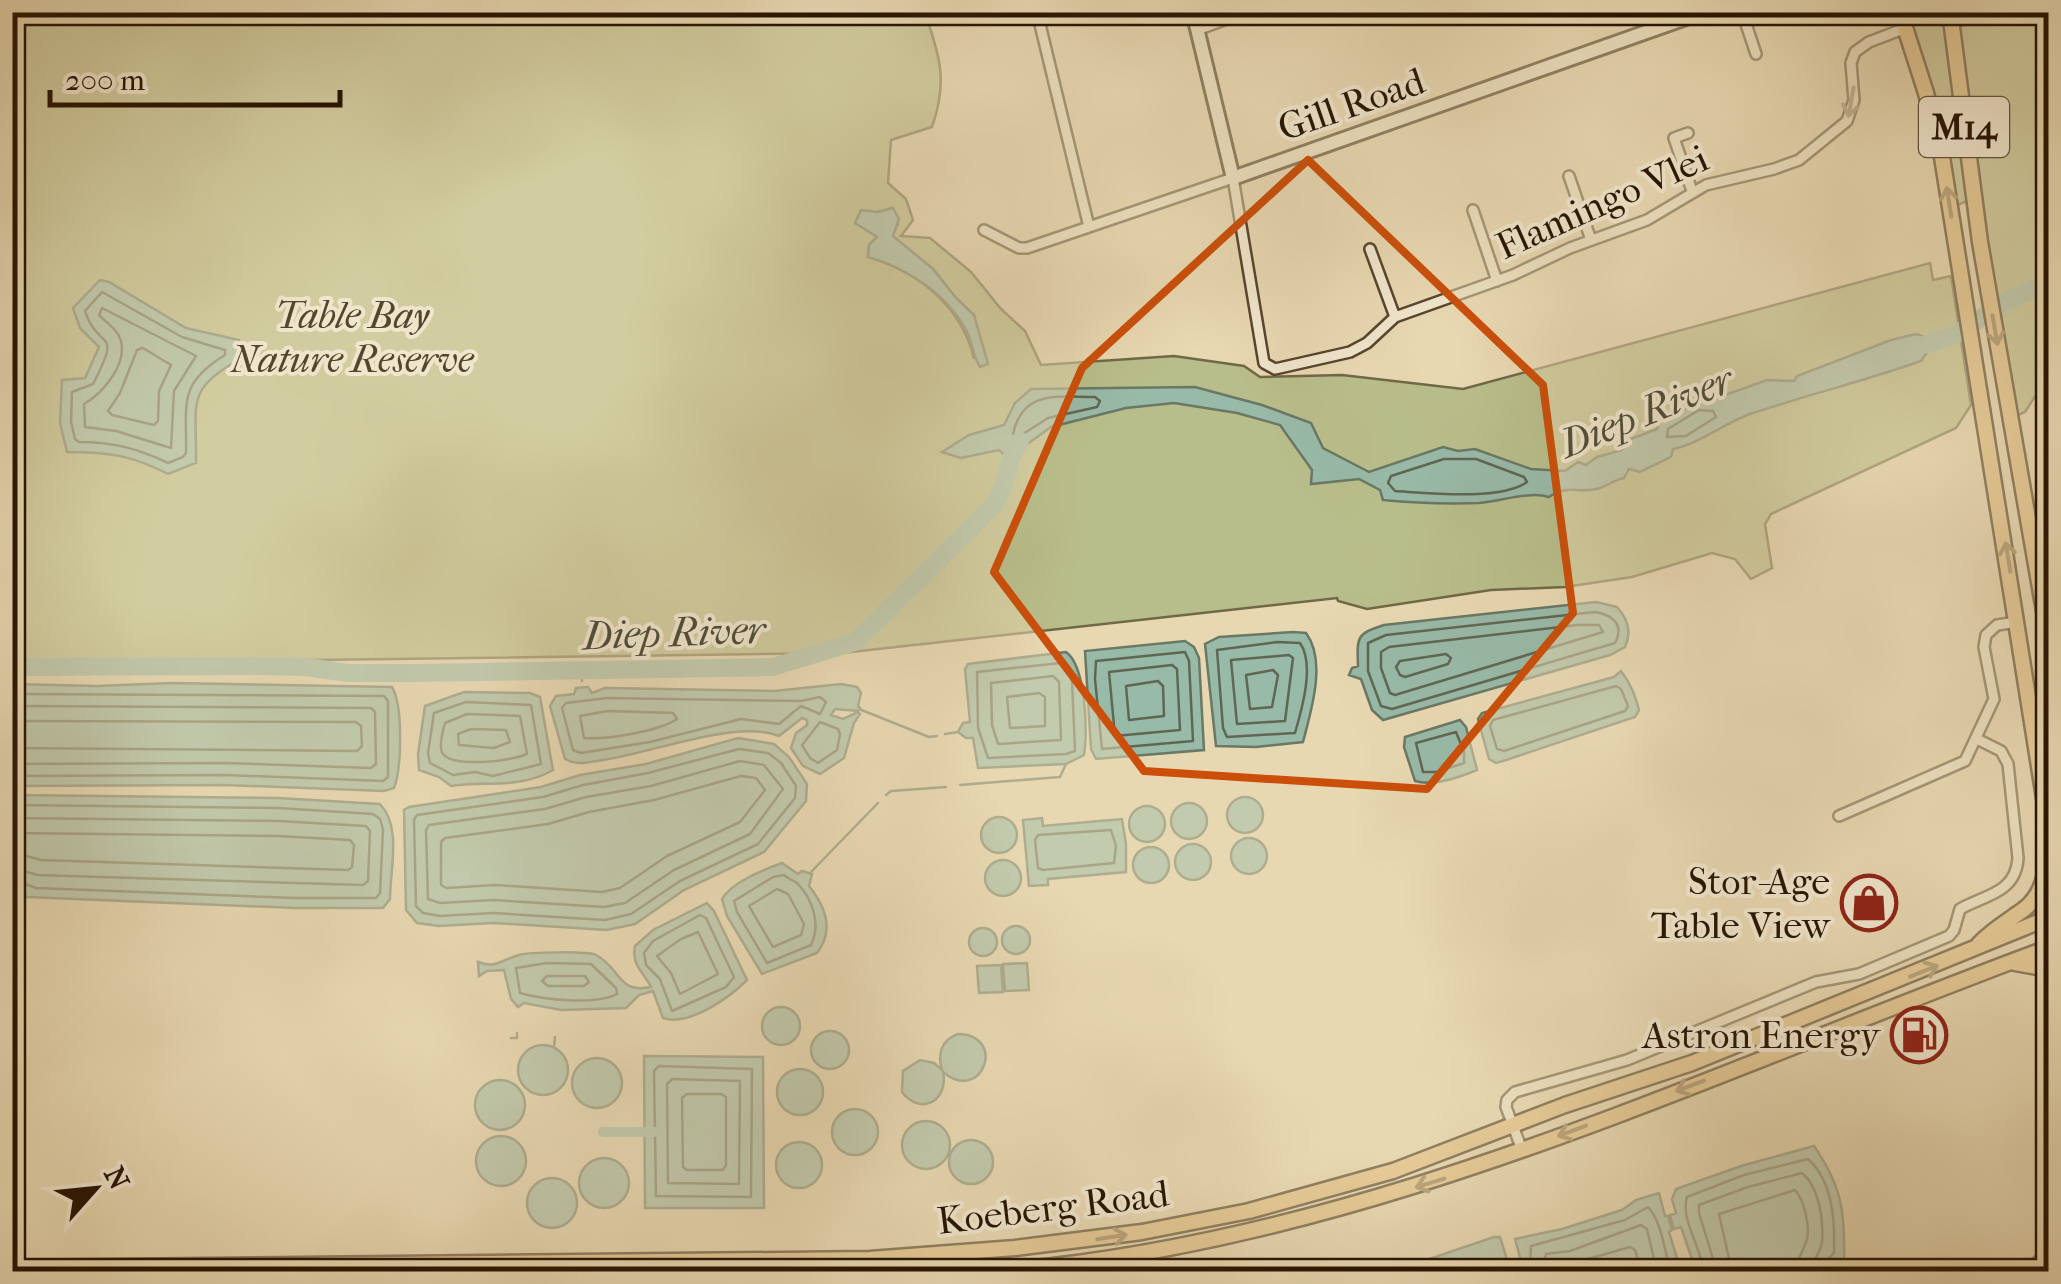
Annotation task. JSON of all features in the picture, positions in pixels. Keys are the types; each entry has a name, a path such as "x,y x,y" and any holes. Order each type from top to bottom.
{"main road":[{"name":"M14","path":"1900,12 1936,130 2048,819"},
{"name":"M14","path":"1950,12 1980,242 2048,634"},
{"path":"1973,951 1987,935 2027,908 2040,891 2046,869 2048,819"},
{"name":"Koeberg Road","path":"12,1268 392,1267 850,1259 1079,1242 1249,1212 1342,1187 1692,1063 2048,918"},
{"name":"Koeberg Road","path":"992,1272 1148,1251 1248,1232 1440,1180 2048,948"},
{"path":"2009,962 2048,968"}],"street":[{"path":"1037,12 1089,228"},
{"path":"1193,12 1233,178"},
{"path":"1197,30 1246,12"},
{"name":"Gill Road","path":"984,230 1018,248 1089,228 1703,12"},
{"path":"1742,12 1756,54"},
{"name":"Flamingo Vlei","path":"1233,178 1264,361 1269,368 1275,368 1350,352 1368,343 1395,316 1497,281 1647,220 1692,191 1732,176 1791,164 1836,132 1851,112 1854,52 1903,28"},
{"path":"1688,133 1674,138 1692,191"},
{"path":"1569,176 1592,240"},
{"path":"1473,210 1497,281"},
{"path":"1370,248 1395,316"},
{"path":"1839,816 1959,766 1977,739 1994,700 1984,648 1986,635 1998,625 2018,622"},
{"path":"1522,1150 1506,1103 1515,1092 1627,1060 1816,982 1853,976 1876,967 1949,936 1963,907 2003,889 2018,865 2006,756 1977,739"},
{"path":"2032,1272 2036,1262 2048,1253"}],"highlighted area":[{"path":"1308,160 1543,385 1573,613 1427,789 1144,771 994,572 1082,368"}],"green space":[{"name":"Table Bay Nature Reserve","path":"12,13 925,13 938,56 940,96 932,127 891,140 888,183 906,199 913,220 901,236 930,238 971,272 1025,331 1041,365 1174,356 1244,366 1260,377 1342,375 1463,389 1930,263 1933,280 1951,276 1971,405 1956,428 1771,514 1765,524 1772,568 1751,579 1735,559 1712,553 1632,577 1565,587 1491,590 1367,609 1337,598 842,653 13,664","holes":["892,208 898,224 892,236 933,269 974,315 974,359 959,323 935,294 904,271 868,256 869,245 877,237 878,212"]},
{"path":"1905,13 1944,13 1970,200 1952,207"},
{"path":"2048,14 2048,376 2025,412 2011,418 1952,27"}],"water":[{"path":"893,208 899,219 893,236 933,269 974,315 988,364 980,367 966,330 936,294 911,275 868,257 869,245 877,237 855,223 861,210 878,212"},
{"path":"100,280 186,328 239,340 246,356 212,378 198,398 196,463 168,474 119,456 67,452 60,423 62,380 85,378 99,347 80,328 73,308"},
{"path":"1916,334 1925,337 1928,351 1921,361 1750,414 1673,449 1671,457 1640,472 1629,469 1624,478 1600,488 1562,491 1549,497 1419,503 1383,500 1380,490 1359,479 1311,484 1312,470 1280,425 1237,413 1174,403 1126,408 1051,427 1008,458 999,450 961,458 942,452 969,435 1004,425 1015,403 1031,389 1195,387 1311,423 1323,448 1369,472 1443,447 1458,451 1475,449 1531,469 1565,471 1578,462 1586,465 1597,457 1622,450 1623,442 1657,429 1659,422 1687,408 1690,398 1711,400 1767,380 1794,381 1797,376"},
{"path":"1596,602 1617,607 1628,626 1625,647 1610,655 1383,720 1372,710 1361,679 1349,675 1358,666 1360,638 1384,625"},
{"path":"1306,633 1316,657 1315,686 1303,742 1216,746 1205,644 1219,637"},
{"path":"1185,641 1194,647 1199,658 1204,750 1096,759 1091,749 1085,651"},
{"path":"1066,652 1082,685 1084,755 1066,764 978,768 973,738 958,732 963,723 970,722 965,669 968,664"},
{"path":"1621,671 1639,710 1635,717 1496,763 1489,759 1478,719 1482,713 1614,677"},
{"path":"13,684 392,687 400,736 394,788 384,791 225,785 13,786"},
{"path":"841,684 857,687 861,693 860,708 835,709 831,715 843,719 860,714 844,758 820,774 803,766 791,748 796,733 807,725 802,718 779,736 761,732 717,734 579,763 565,759 550,706 556,696 588,687 592,693 605,688 774,691"},
{"path":"464,692 530,693 540,697 553,770 516,782 451,786 419,770 425,706"},
{"path":"1460,720 1466,727 1477,770 1438,782 1415,781 1404,747 1405,737"},
{"path":"738,738 774,744 789,757 807,784 806,801 764,852 684,890 635,924 607,930 494,923 439,926 417,923 406,910 404,810 409,807 541,787 580,775 646,764"},
{"path":"13,795 278,798 380,804 387,813 393,836 390,899 383,908 295,908 27,897 13,883"},
{"path":"1245,797 1258,802 1263,815 1258,828 1245,833 1232,828 1227,815 1232,802"},
{"path":"1189,803 1202,808 1207,821 1202,834 1189,839 1176,834 1171,821 1176,808"},
{"path":"1147,806 1160,811 1165,824 1160,837 1147,842 1134,837 1129,824 1134,811"},
{"path":"999,817 1012,822 1017,835 1012,848 999,853 986,848 981,835 986,822"},
{"path":"1042,818 1043,826 1122,819 1126,872 1048,879 1048,885 1029,886 1023,820"},
{"path":"1249,838 1262,843 1267,856 1262,869 1249,874 1236,869 1231,856 1236,843"},
{"path":"1193,844 1206,849 1211,862 1206,875 1193,880 1180,875 1175,862 1180,849"},
{"path":"1151,847 1164,852 1169,865 1164,878 1151,883 1138,878 1133,865 1138,852"},
{"path":"1003,860 1016,865 1021,878 1016,891 1003,896 990,891 985,878 990,865"},
{"path":"782,863 798,874 812,874 809,886 826,918 826,936 817,953 762,974 727,916 722,899 740,882"},
{"path":"707,903 747,980 721,1001 685,1018 663,1018 653,991 639,995 626,1008 561,1010 524,1003 518,1007 511,999 504,970 479,976 478,962 494,964 525,954 582,953 596,955 632,987 651,987 636,964 635,946 653,930"},
{"path":"1016,926 1026,930 1030,940 1026,950 1016,954 1006,950 1002,940 1006,930"},
{"path":"983,928 993,932 997,942 993,952 983,956 973,952 969,942 973,932"},
{"path":"1027,963 1029,990 1005,991 1003,964"},
{"path":"1001,965 1003,992 979,993 977,966"},
{"path":"781,1007 795,1012 800,1026 795,1040 781,1045 767,1040 762,1026 767,1012"},
{"path":"830,1031 844,1036 849,1050 844,1064 830,1069 816,1064 811,1050 816,1036"},
{"path":"958,1034 973,1037 982,1045 986,1055 978,1075 957,1080 943,1072 942,1090 932,1102 909,1099 902,1092 903,1071 920,1060 934,1063 942,1070 942,1048"},
{"path":"543,1045 561,1052 568,1070 561,1088 543,1095 525,1088 518,1070 525,1052"},
{"path":"644,1056 763,1057 764,1208 645,1208"},
{"path":"597,1058 615,1065 622,1083 615,1101 597,1108 579,1101 572,1083 579,1065"},
{"path":"800,1069 816,1076 823,1092 816,1108 800,1115 784,1108 777,1092 784,1076"},
{"path":"500,1080 518,1087 525,1105 518,1123 500,1130 482,1123 475,1105 482,1087"},
{"path":"855,1109 871,1116 878,1132 871,1148 855,1155 839,1148 832,1132 839,1116"},
{"path":"926,1121 943,1128 950,1145 943,1162 926,1169 909,1162 902,1145 909,1128"},
{"path":"501,1136 519,1143 526,1161 519,1179 501,1186 483,1179 476,1161 483,1143"},
{"path":"971,1140 986,1147 993,1162 986,1177 971,1184 956,1177 949,1162 956,1147"},
{"path":"799,1142 815,1149 822,1165 815,1181 799,1188 783,1181 776,1165 783,1149"},
{"path":"1814,1146 1831,1175 1840,1202 1844,1263 1820,1271 1696,1271 1681,1227 1674,1229 1670,1215 1676,1213 1672,1199 1676,1189"},
{"path":"604,1158 622,1165 629,1183 622,1201 604,1208 586,1201 579,1183 586,1165"},
{"path":"552,1178 570,1185 577,1203 570,1221 552,1228 534,1221 527,1203 534,1185"},
{"path":"1659,1193 1681,1271 1517,1271 1515,1264 1521,1261 1515,1239 1622,1210 1636,1200"},
{"path":"1500,1237 1509,1266 1513,1265 1515,1271 1394,1271"}],"waterway":[{"name":"Diep River","path":"1907,350 1955,335 2005,302 2048,282"},
{"name":"Diep River","path":"12,667 258,666 347,673 773,667 855,642 994,505 1020,441"},
{"path":"580,670 582,681"},
{"path":"859,709 929,737 937,736"},
{"path":"945,734 958,732"},
{"path":"960,785 1060,777 1066,764"},
{"path":"886,795 891,791 946,787"},
{"path":"810,873 878,803"},
{"path":"511,1038 517,1038 517,1033"},
{"path":"554,1047 555,1037"},
{"path":"603,1132 654,1132"}],"place":[{"name":"Stor-Age Table View","path":"1869,903"},
{"name":"Astron Energy","path":"1919,1035"}]}
